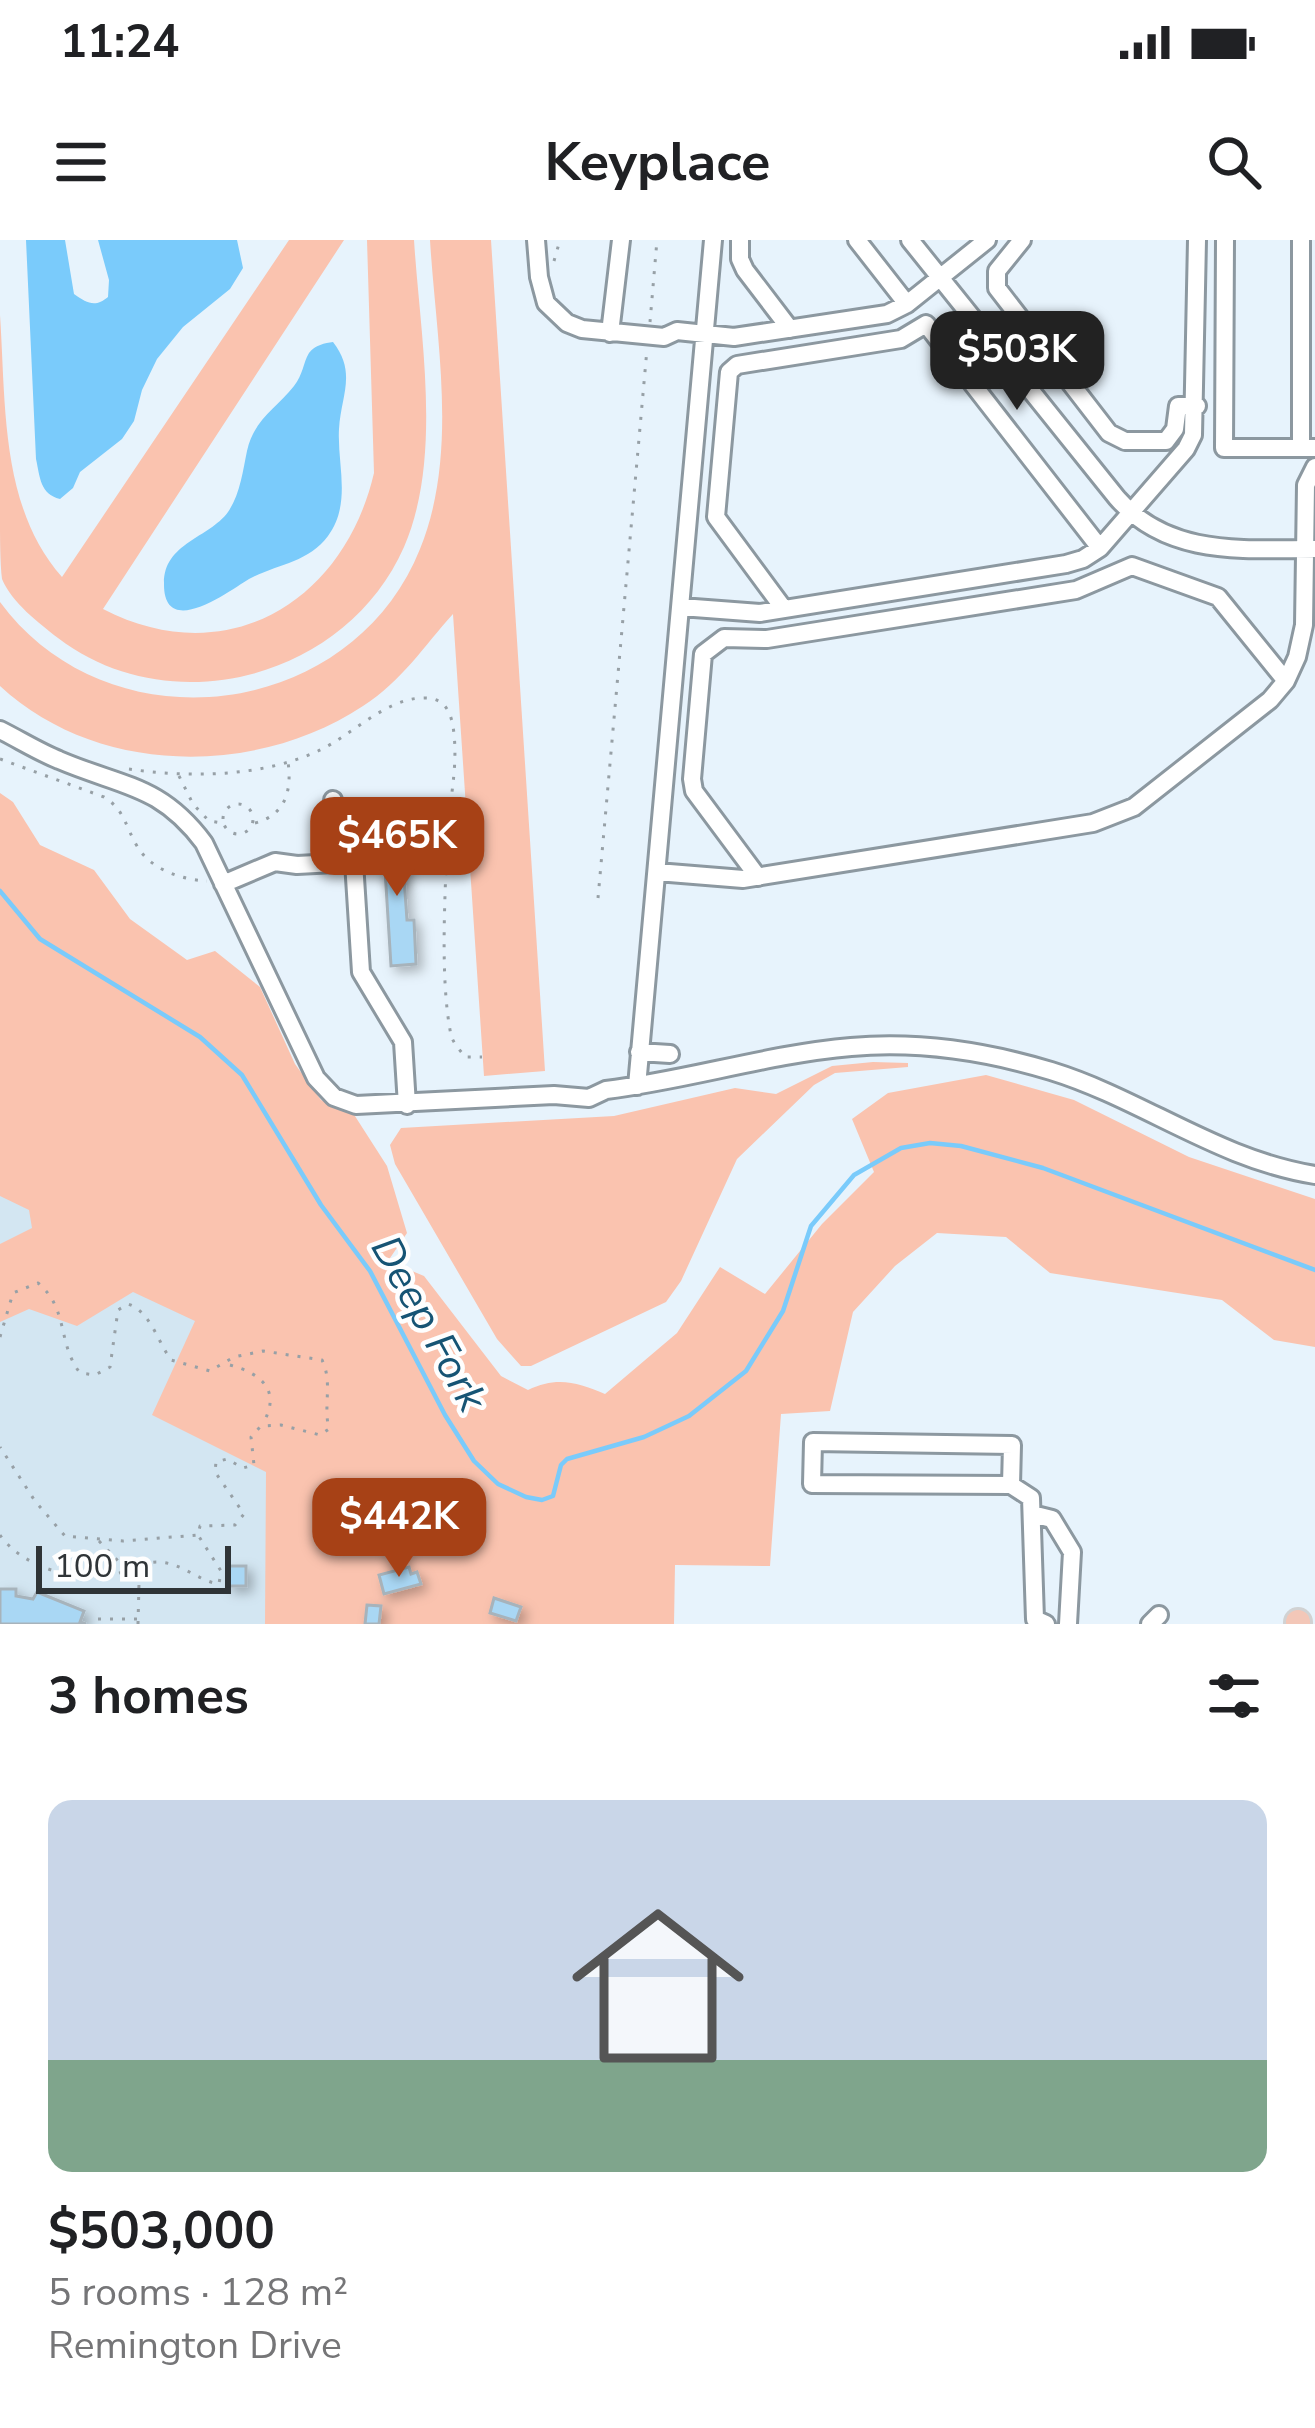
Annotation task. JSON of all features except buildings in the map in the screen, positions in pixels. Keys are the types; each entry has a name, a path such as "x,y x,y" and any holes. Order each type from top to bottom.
{"street":[{"path":"536,240 541,290 554,313 582,329 664,337 677,331 734,337 887,314 907,304 987,240"},
{"path":"610,333 621,240"},
{"path":"637,1086 712,240"},
{"path":"740,240 745,270 790,329"},
{"path":"857,240 907,304"},
{"path":"910,240 1131,513 1160,532 1192,544 1310,549"},
{"path":"1022,240 998,268 997,288 1109,433 1125,441 1166,441 1175,429 1178,406 1197,406"},
{"path":"682,607 753,613 784,609 1066,564 1100,548 1193,435 1197,240"},
{"path":"1225,240 1224,448 1308,448 1301,240"},
{"path":"784,609 716,517 729,372 737,365 901,339 926,324 1100,548"},
{"path":"702,370 729,372"},
{"path":"657,872 758,877 1121,816 1270,700 1286,681 1302,642 1310,549 1306,485 1315,467"},
{"path":"758,877 700,801 692,779 703,654 724,638 767,639 1076,590 1132,566 1218,597 1286,681"},
{"path":"0,730 57,759 148,791 171,806 204,843 316,1078 334,1097 356,1105 554,1095 589,1098 606,1090 827,1050 896,1045 951,1049 1056,1073 1246,1158 1315,1175"},
{"path":"333,800 337,862"},
{"path":"222,880 275,862 354,862 362,972 403,1042 407,1105"},
{"path":"639,1052 670,1054"},
{"path":"1011,1485 1012,1444 813,1442 812,1484 1011,1485 1031,1498 1039,1622"},
{"path":"1032,1514 1052,1520 1072,1552 1068,1624"}],"path":[{"path":"650,331 657,240"},
{"path":"598,898 647,341"},
{"path":"0,759 104,796 118,806 145,857 162,869 196,881 222,880"},
{"path":"178,775 193,804 209,821 223,823 236,835 270,818 285,802 290,785 288,762"},
{"path":"223,823 227,808 241,804 250,809 254,823"},
{"path":"0,1337 13,1293 38,1283 53,1295 67,1355 80,1373 95,1375 110,1367 118,1310 128,1304 139,1307 171,1360 210,1371 235,1357 263,1351 322,1360 329,1373 325,1412 329,1429 320,1435 281,1425 261,1426"},
{"path":"0,1535 20,1556 72,1574 101,1577 151,1562 171,1563 219,1584 221,1571 198,1535 200,1526 235,1525 244,1514 215,1472 216,1462 227,1459 244,1468 254,1465 250,1437 272,1402 270,1388 249,1370 226,1365"},
{"path":"0,1447 35,1502 64,1536 98,1541 198,1535"},
{"path":"98,1541 130,1570 141,1590 138,1622 98,1619"}],"shaded area":[{"path":"289,240 344,240 103,609 149,627 193,633 235,628 274,613 308,590 336,558 359,519 374,473 367,240 414,240 426,435 416,512 404,547 377,592 342,628 300,656 252,674 203,682 152,679 103,664 35,619 2,579 0,315 6,419 17,487 42,549 62,577"},
{"path":"430,240 491,240 545,1071 484,1076 453,614 401,674 363,706 321,729 227,755 129,751 83,737 39,716 0,686 0,602 47,649 102,680 163,696 225,695 286,680 341,651 387,607 420,549 439,474 442,396"},
{"path":"0,793 13,802 40,845 94,870 130,919 187,960 215,951 260,987 295,1064 321,1100 353,1113 387,1166 407,1233 388,1261 424,1276 501,1376 528,1390 567,1382 605,1394 677,1333 720,1267 765,1294 822,1224 874,1172 852,1119 888,1093 986,1075 1074,1100 1189,1157 1315,1199 1315,1347 1274,1340 1222,1300 1050,1273 1006,1237 937,1233 895,1266 853,1312 830,1411 781,1414 770,1566 675,1565 674,1624 265,1624 266,1472 152,1415 195,1321 133,1292 77,1326 29,1309 0,1322 0,1244 32,1228 29,1210 0,1196"},
{"path":"908,1063 908,1067 835,1073 814,1085 737,1159 681,1281 666,1302 531,1366 521,1366 497,1339 395,1164 390,1145 401,1128 614,1116 735,1088 776,1094 832,1066"},
{"path":"0,1102 283,1212 314,1624 0,1624"}],"water":[{"path":"26,240 65,240 74,294 91,303 108,297 109,280 98,240 237,240 243,268 230,289 183,327 157,359 134,421 122,439 80,472 73,488 60,499 45,489 36,459"},
{"path":"333,342 344,364 346,384 339,429 342,497 328,536 302,558 249,579 200,607 174,609 164,583 171,559 228,512 255,431 297,382 309,353"}],"waterway":[{"name":"Deep Fork","path":"0,891 40,939 200,1037 242,1075 321,1205 370,1271 474,1461 498,1484 526,1497 553,1496 567,1459 644,1437 689,1416 746,1371 783,1311 811,1226 854,1175 901,1148 930,1143 961,1146 1043,1168 1315,1270"}]}
